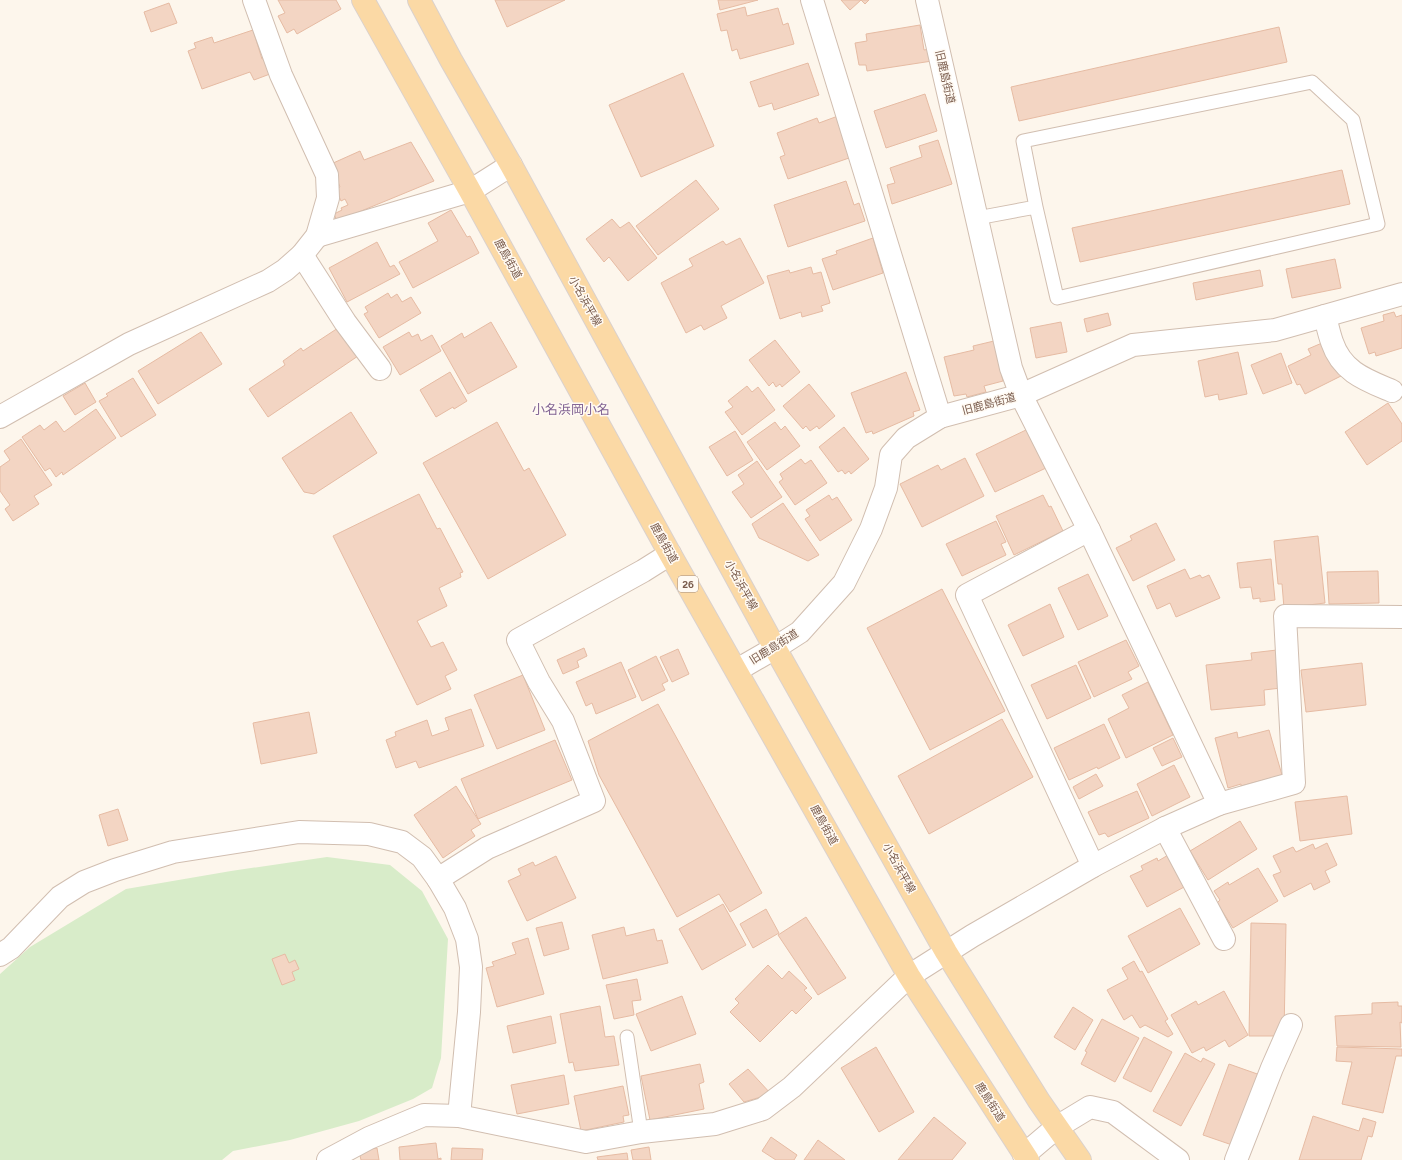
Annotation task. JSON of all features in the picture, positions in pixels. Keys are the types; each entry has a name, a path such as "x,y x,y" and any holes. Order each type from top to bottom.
{"main road":[{"name":"鹿島街道","path":"363,0 670,554 909,976 1026,1157"},
{"name":"小名浜平線","path":"419,0 775,648 946,952 1039,1101 1080,1160"}],"street":[{"path":"0,417 129,344 268,281 285,270 302,255 317,236 328,198 327,175 281,75 254,0"},
{"path":"812,0 940,417"},
{"name":"旧鹿島街道","path":"737,670 800,632 844,583 871,529 886,488 891,455 906,438 940,417 1021,395 1011,368 927,0"},
{"path":"317,236 470,192 510,165"},
{"path":"302,255 345,322 380,368"},
{"path":"1219,804 1089,530 1021,395 1133,345 1276,330 1402,294"},
{"path":"1325,316 1332,344 1352,372 1392,391"},
{"path":"1089,530 967,596 1093,866"},
{"path":"438,879 487,848 594,801 563,721 518,640 643,571 670,554"},
{"path":"328,1160 369,1138 424,1115 459,1116 586,1151 641,1132 715,1124 763,1109 792,1087 909,976 972,936 1093,866 1165,828 1219,804 1294,783 1285,616 1402,617"},
{"path":"1165,828 1224,940"},
{"path":"0,955 10,948 60,897 84,882 115,870 173,852 299,832 369,834 402,842 422,857 438,879 455,908 467,939 471,967 469,1012 459,1116"},
{"path":"1236,1160 1272,1068 1291,1025"},
{"path":"1026,1157 1058,1127 1090,1107 1113,1112 1178,1160"}],"lane":[{"path":"1312,82 1353,120 1378,224 1057,298 1036,207 1023,141 1312,82"},
{"path":"977,218 1036,207"},
{"path":"627,1037 641,1132"}],"green space":[{"path":"327,857 390,865 422,891 448,939 441,1058 432,1088 413,1099 359,1121 290,1140 233,1151 222,1160 0,1160 0,974 30,947 126,889 231,871"}],"building":[{"path":"278,0 336,0 341,9 297,34 294,29 287,33 278,16 285,13"},
{"path":"495,0 565,0 507,27"},
{"path":"718,0 758,0 720,10"},
{"path":"841,0 861,0 850,10"},
{"path":"861,0 869,0 865,4"},
{"path":"169,3 177,23 151,32 144,12"},
{"path":"745,7 747,16 778,8 783,25 788,23 794,44 740,59 737,49 732,51 727,30 721,31 717,14"},
{"path":"920,25 924,50 930,49 932,61 867,71 866,65 859,65 855,43 867,41 866,34"},
{"path":"1279,27 1287,62 1019,121 1011,87"},
{"path":"253,30 262,59 265,58 270,74 254,80 250,72 202,89 188,51 196,48 194,43 212,37 214,43"},
{"path":"808,63 819,95 774,110 772,103 759,107 750,82"},
{"path":"683,73 714,146 641,177 609,105"},
{"path":"925,94 937,131 886,148 874,111"},
{"path":"838,116 852,157 788,179 780,157 785,155 777,133 817,118 819,123"},
{"path":"938,140 952,184 892,204 887,185 895,183 890,168 922,157 919,146"},
{"path":"411,142 434,181 337,221 334,214 342,210 341,208 348,205 345,199 341,201 336,189 340,187 331,164 360,151 364,160"},
{"path":"1342,170 1350,204 1080,262 1072,228"},
{"path":"696,180 719,209 658,255 636,226"},
{"path":"846,181 854,205 859,203 865,221 788,247 774,205"},
{"path":"451,210 467,237 470,236 479,253 413,288 399,262 438,241 428,223"},
{"path":"612,219 620,228 629,222 657,258 628,281 609,257 604,262 586,239"},
{"path":"740,238 764,283 721,306 727,318 704,330 701,325 686,333 661,283 693,266 689,259 723,241 726,245"},
{"path":"873,238 883,273 833,290 822,259 837,254 836,251"},
{"path":"377,242 390,267 394,265 400,274 347,302 329,268"},
{"path":"1335,259 1341,288 1292,298 1286,269"},
{"path":"811,267 813,274 821,272 830,303 821,306 823,311 802,317 801,312 780,319 767,276 789,270 790,273"},
{"path":"1260,270 1263,286 1196,300 1193,283"},
{"path":"388,293 391,298 397,294 402,302 411,297 421,313 379,338 364,314 368,312 365,307"},
{"path":"1394,312 1396,317 1402,315 1402,348 1376,356 1375,352 1369,354 1361,328 1384,321 1383,315"},
{"path":"1108,313 1111,325 1087,332 1084,319"},
{"path":"491,322 517,367 468,394 441,346 462,333 464,338"},
{"path":"1061,322 1067,352 1036,358 1030,328"},
{"path":"338,328 358,356 268,417 249,389 285,365 283,361 301,348 303,351"},
{"path":"201,332 222,364 158,404 138,371"},
{"path":"409,332 412,337 418,334 421,341 432,335 441,351 400,375 383,347"},
{"path":"775,340 800,372 782,387 780,384 776,387 773,382 769,386 749,360"},
{"path":"994,341 1003,381 984,386 986,392 967,397 966,394 954,396 944,357 974,350 973,346"},
{"path":"1322,343 1343,375 1305,394 1300,384 1297,385 1288,366 1311,355 1308,349"},
{"path":"1238,352 1247,394 1219,400 1218,394 1205,397 1198,361"},
{"path":"1281,353 1292,383 1263,394 1251,365"},
{"path":"450,372 467,401 436,417 420,390"},
{"path":"906,372 920,410 913,412 914,416 873,434 872,431 866,433 851,393"},
{"path":"133,378 156,415 121,437 99,401 108,396 106,394"},
{"path":"85,383 96,402 75,415 63,396"},
{"path":"809,384 835,416 819,429 817,426 810,431 806,426 803,429 783,406"},
{"path":"747,386 752,392 758,387 775,410 742,435 725,412 733,407 728,401"},
{"path":"1388,403 1402,424 1402,441 1367,465 1345,432"},
{"path":"96,409 116,438 63,475 62,472 56,477 50,468 45,471 22,437 40,425 44,430 56,421 64,432"},
{"path":"351,412 377,453 314,494 304,492 282,458"},
{"path":"497,422 524,471 529,468 566,535 488,579 423,463"},
{"path":"775,422 781,430 785,426 800,446 767,470 747,442"},
{"path":"844,427 869,459 851,474 849,471 845,474 842,470 838,472 819,447"},
{"path":"1028,429 1046,468 995,492 976,454"},
{"path":"735,431 753,460 727,476 709,447"},
{"path":"21,439 52,485 34,496 39,504 13,521 5,509 10,505 0,491 0,467 10,460 4,451"},
{"path":"965,458 984,496 922,527 900,484 938,465 941,470"},
{"path":"801,459 805,464 811,460 827,483 795,505 779,482 783,479 780,474"},
{"path":"757,461 782,497 751,518 732,492 744,484 738,475"},
{"path":"419,494 437,529 440,528 463,572 460,573 461,577 439,588 447,606 417,621 431,647 443,642 457,670 445,676 451,689 417,705 333,536"},
{"path":"829,495 832,500 837,497 852,520 820,541 805,519 810,516 806,510"},
{"path":"1043,495 1049,507 1051,506 1063,531 1014,555 996,516"},
{"path":"783,503 819,555 808,561 759,538 752,524"},
{"path":"996,521 1006,542 1001,544 1006,555 962,576 946,544"},
{"path":"1156,523 1175,560 1133,581 1116,548 1132,540 1130,536"},
{"path":"1318,536 1325,603 1284,608 1282,584 1278,584 1274,541"},
{"path":"1271,559 1275,600 1260,602 1260,598 1253,599 1251,587 1240,588 1237,563"},
{"path":"1185,569 1190,579 1200,575 1202,578 1209,575 1220,598 1176,617 1170,603 1157,609 1147,586"},
{"path":"1378,571 1379,603 1329,604 1327,572"},
{"path":"1088,574 1108,616 1078,630 1058,588"},
{"path":"942,589 1005,711 930,750 867,628"},
{"path":"1050,604 1064,637 1023,656 1008,625"},
{"path":"1126,640 1139,666 1128,672 1132,679 1094,697 1078,662"},
{"path":"584,648 587,656 577,661 579,667 563,674 557,660"},
{"path":"678,649 689,674 672,682 660,657"},
{"path":"1277,650 1281,688 1264,690 1265,705 1211,710 1206,665 1252,660 1251,653"},
{"path":"656,656 668,681 662,684 665,690 642,701 628,670"},
{"path":"621,662 636,697 596,714 592,703 586,706 576,682"},
{"path":"1362,663 1366,705 1306,712 1301,670"},
{"path":"1076,665 1091,698 1047,719 1031,685"},
{"path":"523,675 545,730 497,749 474,695"},
{"path":"1148,682 1173,735 1126,758 1108,719 1129,708 1122,695"},
{"path":"658,704 762,893 730,912 719,894 677,917 599,775 588,741"},
{"path":"471,709 484,746 419,768 416,761 396,768 386,740 396,736 395,732 427,720 432,736 449,730 445,718"},
{"path":"309,712 317,753 261,764 253,723"},
{"path":"1002,719 1033,777 929,834 898,776"},
{"path":"1104,724 1120,758 1098,769 1097,767 1069,780 1054,748"},
{"path":"1269,730 1282,775 1228,788 1215,738 1237,732 1238,738"},
{"path":"1173,738 1182,757 1162,766 1153,748"},
{"path":"555,740 572,780 478,819 461,779"},
{"path":"1174,765 1190,797 1152,816 1137,784"},
{"path":"1096,774 1103,786 1079,799 1073,787"},
{"path":"456,786 481,824 471,830 475,836 443,858 414,815"},
{"path":"1137,791 1149,818 1108,837 1105,833 1099,835 1088,812"},
{"path":"1347,796 1352,834 1300,841 1295,802"},
{"path":"118,809 128,840 108,846 99,815"},
{"path":"1240,821 1257,849 1208,880 1190,851"},
{"path":"1327,843 1337,865 1325,871 1330,882 1314,890 1311,883 1284,897 1273,875 1281,872 1273,856 1293,847 1296,852 1313,844 1315,849"},
{"path":"1170,854 1186,886 1147,907 1130,876 1143,870 1141,866 1157,858 1158,861"},
{"path":"556,856 576,898 527,921 508,881 521,875 518,869 533,862 535,866"},
{"path":"1258,868 1278,901 1233,928 1217,903 1220,900 1214,891 1228,882 1229,885"},
{"path":"723,904 746,945 702,970 679,929"},
{"path":"1180,908 1200,944 1148,973 1128,936"},
{"path":"766,909 779,933 753,948 740,924"},
{"path":"806,917 846,978 818,995 778,935"},
{"path":"562,922 569,949 544,956 536,928"},
{"path":"1251,923 1286,924 1284,1036 1249,1036"},
{"path":"624,927 626,936 654,929 657,941 662,940 668,963 603,979 592,935"},
{"path":"528,938 544,994 497,1007 486,968 494,966 492,962 516,954 512,943"},
{"path":"285,954 289,963 295,960 299,969 292,972 295,980 282,985 272,959"},
{"path":"1134,961 1140,972 1142,971 1168,1019 1165,1021 1173,1034 1168,1037 1145,1025 1140,1028 1132,1015 1124,1020 1107,990 1128,979 1122,968"},
{"path":"768,965 782,979 789,971 807,988 804,990 812,998 796,1014 792,1010 760,1042 730,1012 739,1003 735,999"},
{"path":"637,979 641,1000 632,1001 634,1015 614,1019 606,985"},
{"path":"1224,991 1248,1035 1229,1047 1225,1040 1206,1051 1204,1047 1192,1053 1171,1015 1196,1001 1198,1005"},
{"path":"682,996 696,1034 651,1051 636,1014"},
{"path":"1398,1002 1398,1006 1402,1006 1402,1023 1400,1022 1401,1047 1337,1046 1335,1016 1372,1014 1372,1003"},
{"path":"600,1006 605,1037 614,1036 619,1065 575,1071 573,1062 569,1063 560,1014"},
{"path":"1073,1007 1093,1020 1075,1050 1054,1037"},
{"path":"551,1016 556,1043 513,1053 507,1026"},
{"path":"1102,1019 1139,1038 1115,1082 1081,1064 1087,1052 1085,1051"},
{"path":"1144,1037 1172,1052 1151,1092 1123,1078"},
{"path":"876,1047 914,1112 879,1132 841,1068"},
{"path":"1337,1047 1402,1049 1402,1056 1396,1056 1383,1113 1342,1104 1352,1062 1336,1061"},
{"path":"1185,1053 1201,1062 1203,1058 1215,1064 1181,1126 1153,1111"},
{"path":"700,1064 704,1082 699,1084 704,1109 650,1120 641,1076"},
{"path":"1229,1064 1263,1076 1238,1147 1203,1135"},
{"path":"748,1069 771,1094 744,1102 729,1084"},
{"path":"564,1075 569,1104 517,1114 511,1085"},
{"path":"623,1086 629,1115 623,1116 624,1122 581,1131 574,1096"},
{"path":"1313,1116 1359,1131 1363,1118 1376,1122 1372,1137 1368,1136 1361,1160 1299,1160"},
{"path":"934,1117 966,1143 952,1160 898,1160"},
{"path":"771,1137 797,1155 794,1160 776,1160 762,1151"},
{"path":"818,1140 845,1160 804,1160"},
{"path":"436,1143 438,1159 441,1158 441,1160 400,1160 399,1147"},
{"path":"649,1147 651,1160 633,1160 631,1150"},
{"path":"377,1148 379,1160 361,1160 359,1151"},
{"path":"452,1148 483,1149 482,1160 451,1160"},
{"path":"627,1153 628,1160 598,1160 597,1157"}],"district":[{"name":"小名浜岡小名","path":"571,409"}]}
